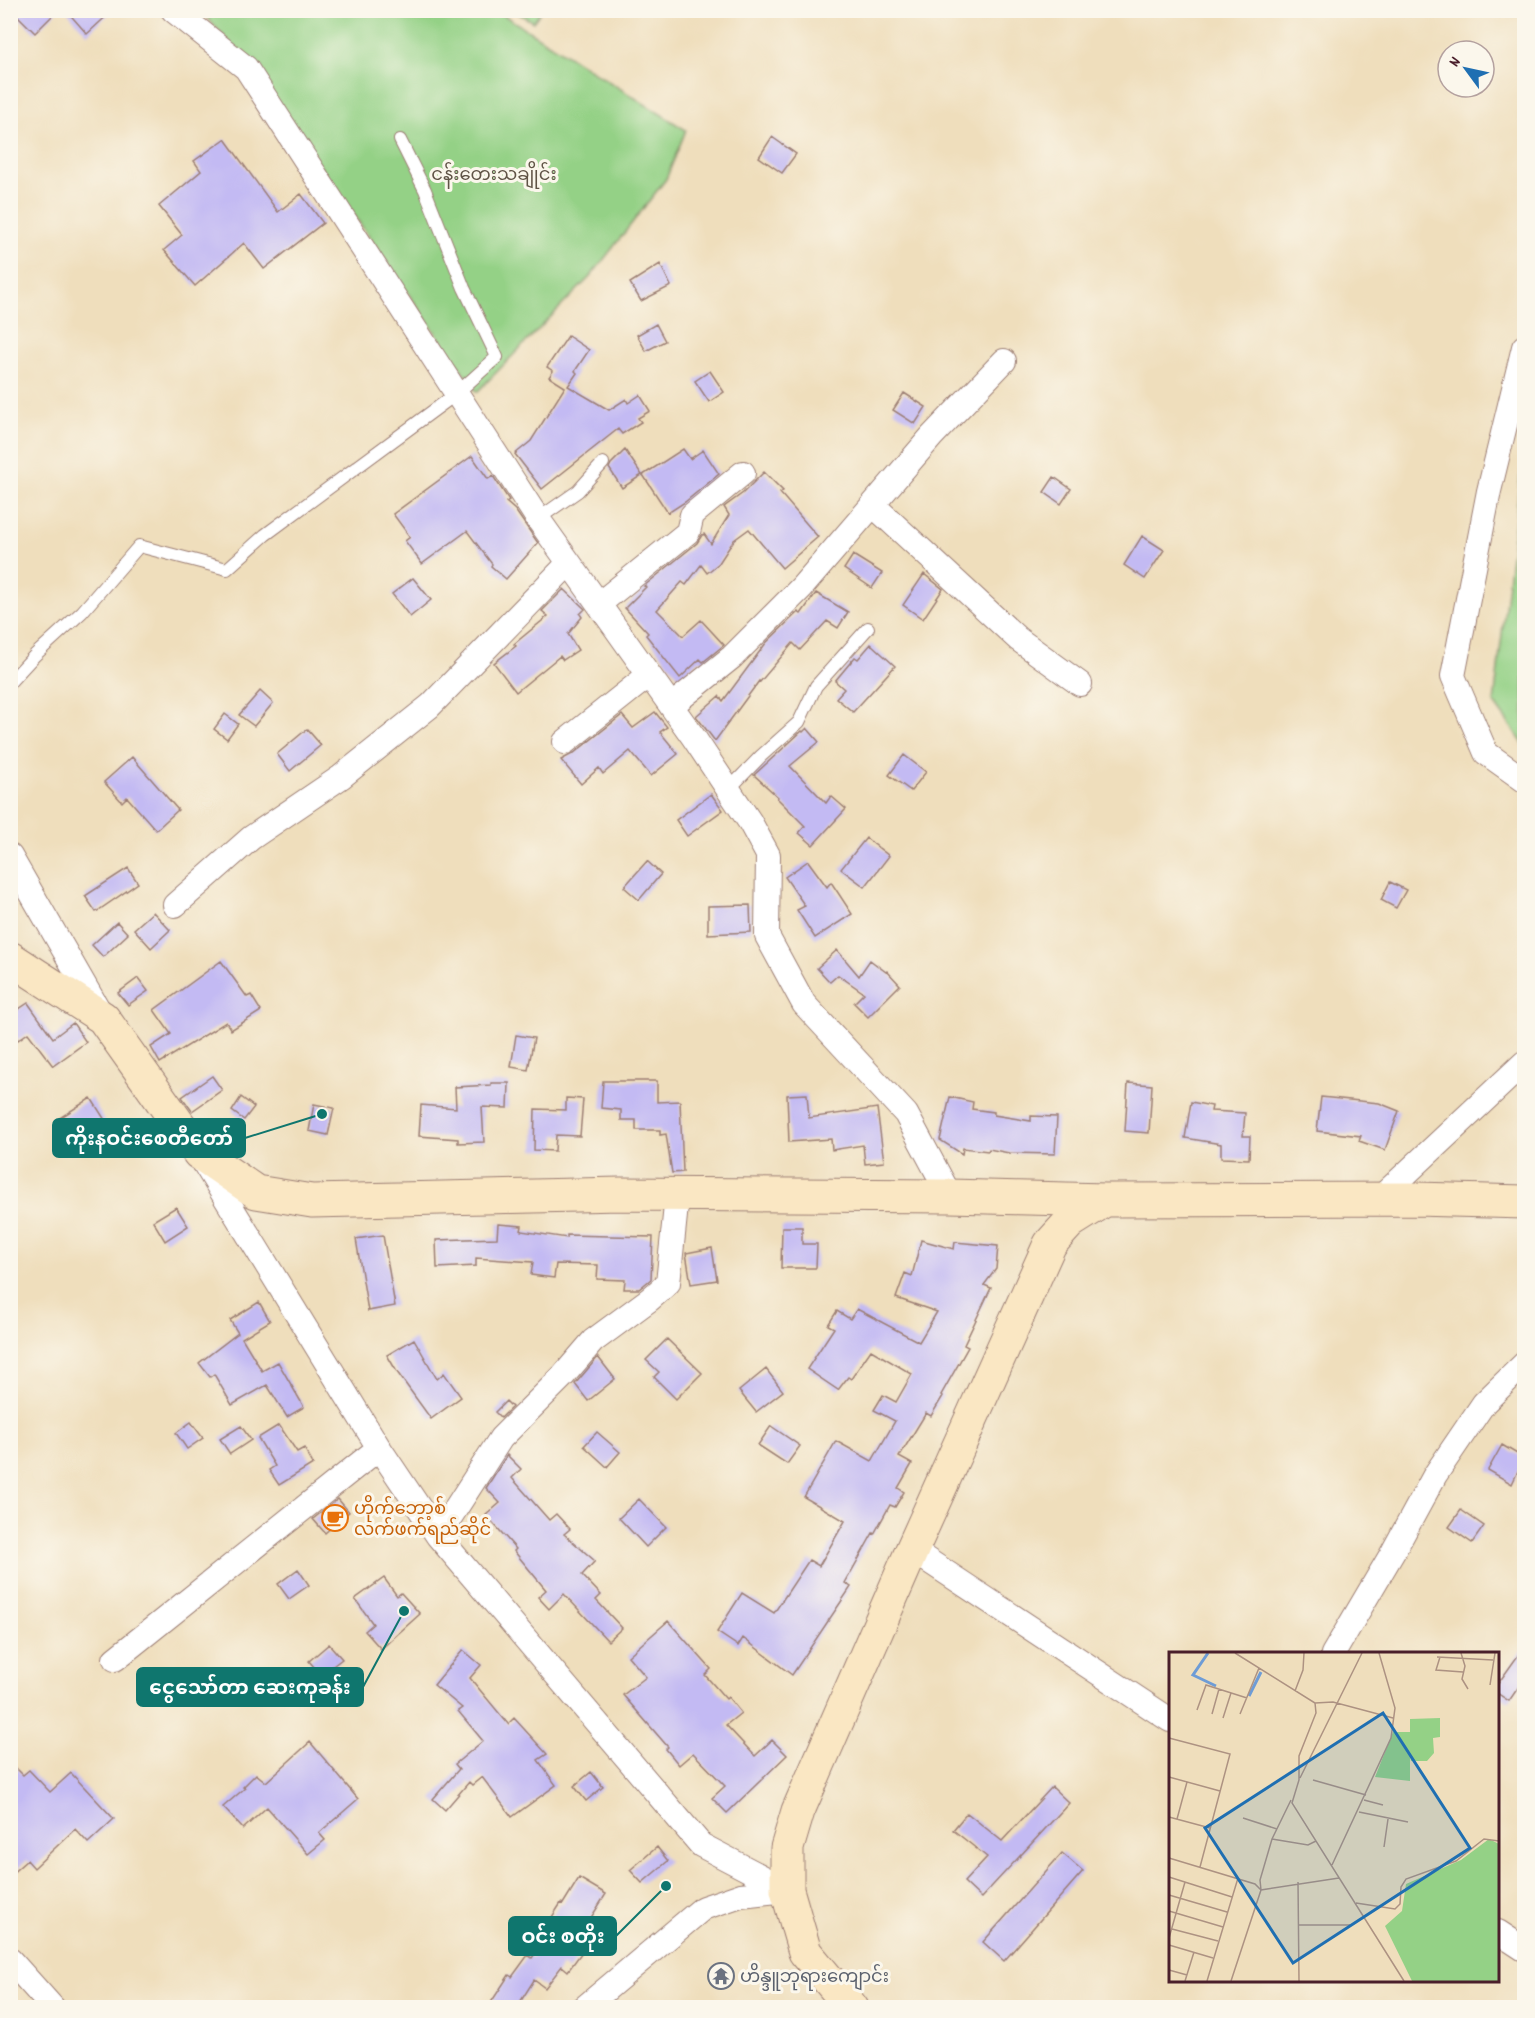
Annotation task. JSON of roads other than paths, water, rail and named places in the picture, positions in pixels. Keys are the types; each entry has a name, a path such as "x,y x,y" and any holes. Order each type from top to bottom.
{"main road":[{"path":"10,958 103,1018 199,1153 256,1192 312,1201 620,1194 1524,1202"},
{"path":"852,2007 805,1952 787,1890 787,1848 798,1811 912,1550 1050,1244 1070,1222 1104,1200"}],"street":[{"path":"173,10 246,68 538,519 728,790 768,855 767,936 804,1004 906,1114 950,1196"},
{"path":"1524,347 1490,491 1453,676 1486,753 1524,780"},
{"path":"671,706 732,657 801,588 932,436 1004,362"},
{"path":"599,604 688,532 692,515 743,472"},
{"path":"873,505 1018,639 1080,684"},
{"path":"175,905 251,838 341,777 430,706 569,563"},
{"path":"566,742 649,675"},
{"path":"10,856 103,1018"},
{"path":"1378,1200 1524,1063"},
{"path":"199,1153 379,1448 438,1536 701,1845 787,1890"},
{"path":"438,1536 501,1438 563,1376 593,1341 668,1283 677,1196"},
{"path":"1334,1652 1436,1475 1484,1403 1524,1364"},
{"path":"115,1659 379,1448"},
{"path":"912,1550 1169,1719"},
{"path":"584,2007 703,1908 741,1895 787,1890"},
{"path":"1499,1933 1524,1949"},
{"path":"15,1974 53,2007"}],"lane":[{"path":"10,682 35,655 82,612 140,546 227,569 265,535 456,394 496,357 464,288 425,190 400,140"},
{"path":"538,519 579,491 603,463"},
{"path":"728,790 799,722 816,686 868,628"}],"place":[{"name":"ကိုးနဝင်းစေတီတော်","path":"322,1114"},
{"name":"ဟိုက်ဘော့စ် လက်ဖက်ရည်ဆိုင်","path":"335,1518"},
{"name":"ငွေသော်တာ ဆေးကုခန်း","path":"404,1611"},
{"name":"ဝင်း စတိုး","path":"666,1886"},
{"name":"ဟိန္ဒူဘုရားကျောင်း","path":"721,1976"}],"park label":[{"name":"ငန်းတေးသချိုင်း","path":"494,174"}]}
